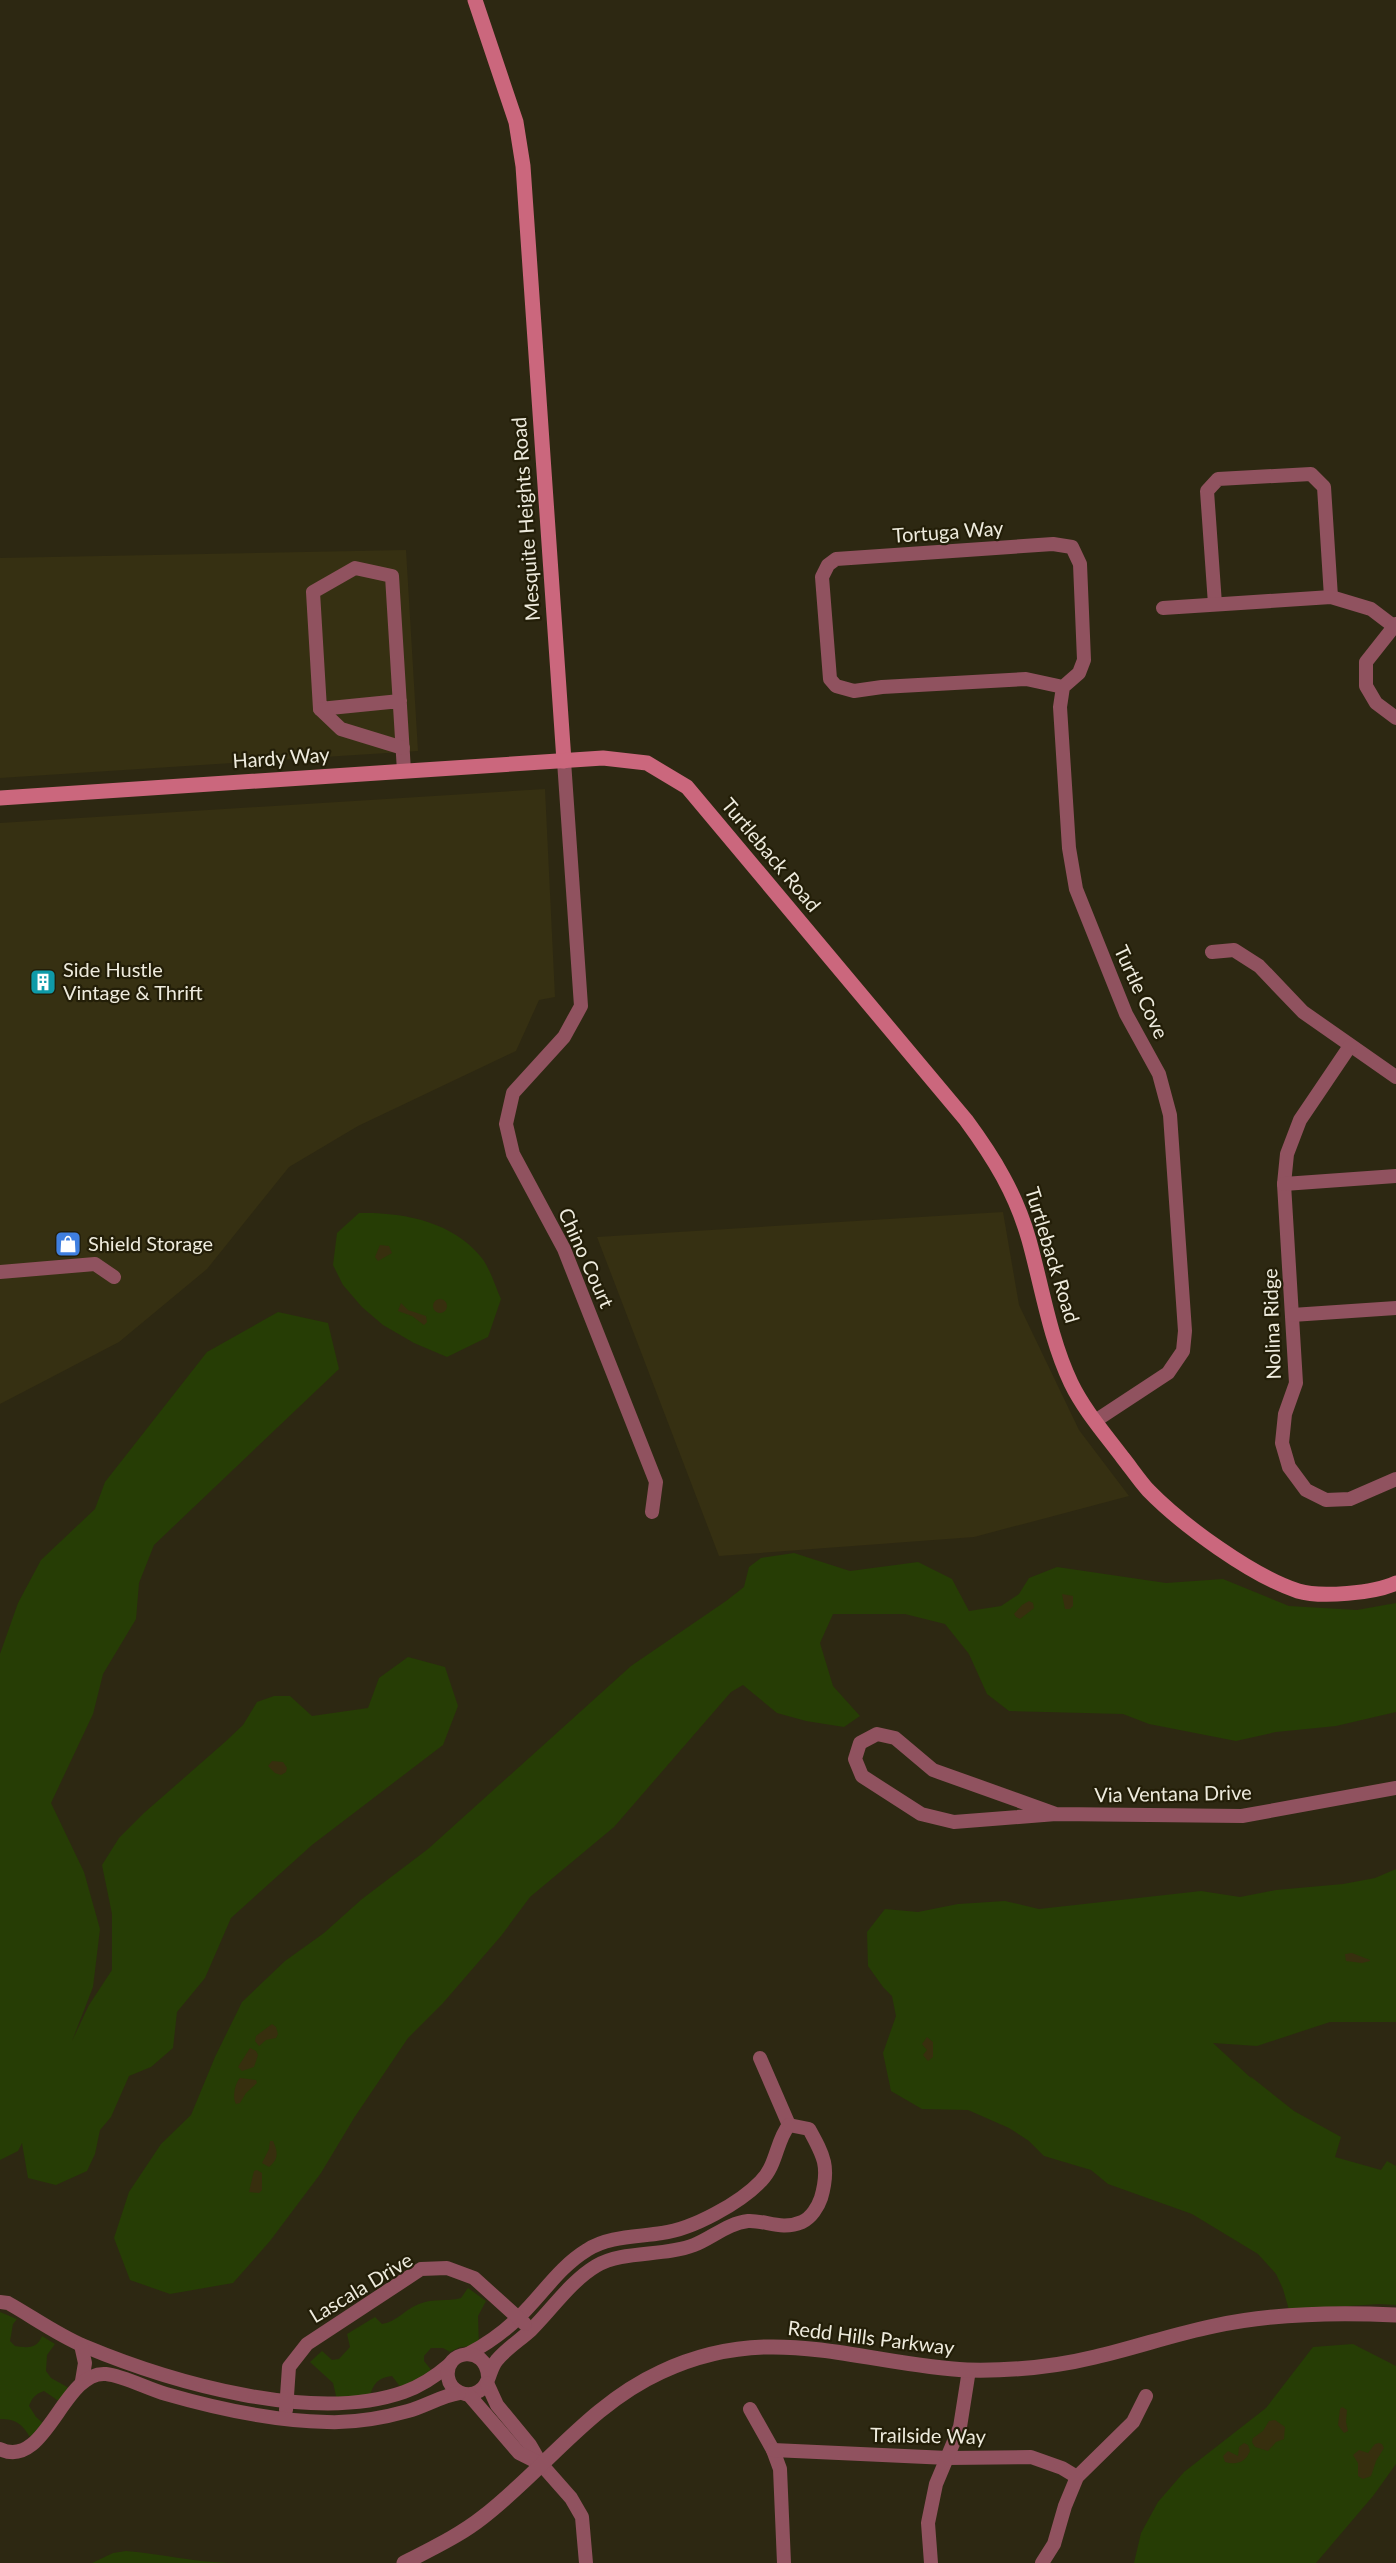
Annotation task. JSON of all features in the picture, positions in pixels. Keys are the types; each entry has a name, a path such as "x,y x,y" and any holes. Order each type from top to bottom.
{"main road":[{"name":"Mesquite Heights Road","path":"475,0 516,123 523,166 564,761"},
{"name":"Turtleback Road","path":"564,761 603,758 647,763 687,787 966,1120 993,1157 1011,1189 1028,1237 1056,1341 1071,1383 1095,1421 1148,1490 1209,1541 1262,1574 1299,1591 1347,1594 1396,1583"},
{"name":"Hardy Way","path":"0,798 564,761"}],"street":[{"path":"1215,604 1207,491 1218,479 1311,474 1324,487 1330,597"},
{"name":"Tortuga Way","path":"1053,544 1072,548 1080,564 1084,660 1079,674 1063,687 1026,680 882,687 854,692 836,686 830,679 822,577 828,565 836,559 1053,544"},
{"path":"403,748 341,729 320,709 313,592 355,568 392,576 405,771"},
{"path":"1163,608 1330,597 1371,609 1395,626 1366,662 1366,686 1376,703 1396,718"},
{"name":"Turtle Cove","path":"1063,687 1060,707 1069,848 1076,889 1126,1014 1159,1074 1170,1115 1185,1330 1182,1351 1168,1373 1095,1421"},
{"path":"320,709 400,701"},
{"name":"Mesquite Heights Road","path":"564,761 580,1006 564,1037"},
{"path":"1212,952 1234,950 1251,961 1303,1012 1396,1077"},
{"name":"Chino Court","path":"564,1037 513,1093 506,1124 513,1154 564,1250 657,1482 652,1512"},
{"name":"Nolina Ridge","path":"1350,1046 1300,1120 1287,1154 1284,1184 1296,1383 1285,1414 1282,1443 1289,1467 1306,1490 1326,1500 1350,1499 1396,1479"},
{"path":"1284,1184 1396,1176"},
{"path":"0,1272 96,1264 114,1278"},
{"path":"1292,1315 1396,1308"},
{"name":"Via Ventana Drive","path":"1056,1815 933,1770 895,1738 877,1734 860,1743 855,1759 862,1776 921,1814 954,1822 1056,1815 1242,1816 1396,1788"},
{"path":"760,2058 789,2125"},
{"path":"0,2302 8,2303 81,2345 169,2376 232,2392 286,2402 364,2402 404,2392 434,2378 461,2355 468,2354 486,2344 519,2318 569,2262 589,2248 614,2240 674,2230 692,2224 744,2197 764,2179 776,2157 781,2135 789,2125"},
{"path":"0,2449 14,2452 30,2447 82,2380 95,2374 108,2374 145,2388 197,2403 285,2418 328,2422 368,2419 410,2411 444,2395 479,2391 488,2379 495,2361 531,2330 597,2266 621,2257 663,2254 694,2245 728,2227 749,2221 776,2226 802,2222 818,2208 827,2175 821,2150 809,2129 789,2125"},
{"name":"Lascala Drive","path":"285,2418 289,2367 307,2344 421,2270 447,2268 474,2278 531,2330"},
{"name":"Redd Hills Parkway","path":"404,2563 447,2541 483,2517 587,2420 622,2395 660,2373 698,2358 732,2350 766,2347 799,2349 929,2367 969,2370 1017,2369 1093,2358 1215,2325 1286,2316 1360,2313 1396,2315"},
{"path":"81,2345 85,2363 82,2380"},
{"path":"468,2354 481,2358 488,2369 488,2379 497,2404 530,2445 541,2464 571,2498 582,2517 586,2563"},
{"path":"450,2364 448,2377 454,2389 464,2394 519,2453 541,2464"},
{"path":"931,2563 928,2523 936,2484 960,2427 969,2370"},
{"path":"1042,2563 1054,2544 1065,2506 1077,2477 1133,2422 1146,2396"},
{"path":"750,2409 773,2450 780,2469 784,2563"},
{"name":"Trailside Way","path":"773,2450 948,2458 1031,2457 1062,2468 1077,2477"}],"shaded area":[{"path":"406,550 418,751 0,778 0,558"},
{"path":"545,789 555,997 539,1000 516,1051 358,1126 289,1167 207,1269 119,1342 0,1404 0,823"},
{"path":"1003,1212 1019,1305 1079,1430 1129,1496 974,1537 719,1556 597,1237"}],"green space":[{"path":"359,1213 392,1214 425,1221 456,1235 469,1245 484,1261 501,1299 488,1337 447,1357 414,1343 383,1325 362,1307 343,1285 333,1265 337,1233"},
{"path":"278,1312 328,1323 339,1369 154,1545 139,1583 136,1619 103,1674 93,1714 51,1803 84,1872 100,1929 93,1987 72,2041 89,2005 112,1970 112,1914 102,1865 119,1838 243,1725 257,1702 274,1696 290,1696 312,1716 368,1708 379,1678 408,1657 445,1667 458,1706 443,1745 312,1845 231,1918 205,1978 177,2012 173,2048 151,2067 129,2076 111,2117 100,2130 95,2154 87,2171 56,2185 28,2178 22,2143 18,2151 0,2160 0,1654 18,1603 41,1560 95,1509 105,1482 207,1352"},
{"path":"794,1553 850,1571 918,1562 952,1579 969,1611 1001,1606 1019,1594 1029,1578 1057,1567 1166,1583 1223,1579 1289,1606 1357,1610 1396,1603 1396,1712 1336,1726 1276,1732 1236,1741 1149,1724 1123,1714 1009,1711 987,1694 969,1654 945,1624 905,1614 833,1614 820,1643 833,1686 860,1716 844,1727 806,1721 777,1713 743,1685 731,1692 614,1827 530,1897 501,1936 443,2003 408,2038 354,2118 321,2173 270,2241 233,2283 170,2294 130,2280 114,2238 129,2192 161,2144 191,2115 215,2057 242,2002 285,1961 324,1933 362,1899 428,1849 631,1666 744,1587 749,1567 761,1558"},
{"path":"1396,1869 1396,2022 1330,2022 1257,2046 1213,2043 1252,2079 1250,2076 1294,2111 1341,2137 1335,2157 1381,2170 1387,2161 1396,2166 1396,2305 1289,2310 1276,2274 1258,2254 1192,2214 1108,2184 1091,2170 1044,2156 1029,2141 1009,2128 968,2110 922,2109 891,2091 883,2053 896,2016 892,1996 868,1966 867,1932 885,1909 918,1912 958,1904 1005,1901 1039,1909 1201,1891 1240,1897 1276,1890 1343,1884 1375,1878"},
{"path":"468,2288 486,2301 478,2316 479,2346 460,2347 450,2352 443,2348 431,2348 424,2356 424,2361 432,2371 402,2389 392,2376 377,2382 372,2388 370,2397 337,2400 333,2383 310,2362 322,2351 332,2360 339,2359 350,2347 347,2334 375,2317 382,2324 387,2323 424,2302 461,2298"},
{"path":"0,2312 17,2319 13,2324 10,2341 15,2346 34,2345 42,2336 55,2344 47,2355 46,2371 51,2378 69,2388 60,2402 44,2391 38,2393 33,2399 29,2406 43,2423 30,2437 18,2423 0,2419"},
{"path":"1353,2344 1396,2366 1396,2464 1373,2496 1316,2563 1134,2563 1141,2533 1158,2502 1184,2472 1266,2408 1313,2347"},
{"path":"126,2551 229,2563 92,2563 113,2553"}],"sand":[{"path":"380,1245 389,1246 392,1253 378,1261 375,1257"},
{"path":"437,1299 443,1299 447,1306 443,1313 437,1313 433,1309 433,1303"},
{"path":"401,1303 408,1310 426,1316 427,1322 424,1325 412,1316 398,1311"},
{"path":"1062,1594 1073,1596 1073,1606 1070,1609 1065,1609"},
{"path":"1029,1601 1033,1603 1034,1608 1020,1619 1016,1617 1014,1614"},
{"path":"272,1761 283,1762 287,1768 286,1772 281,1775 275,1773 268,1766"},
{"path":"1352,1953 1370,1961 1362,1963 1346,1961 1345,1954"},
{"path":"272,2024 276,2027 278,2034 276,2038 266,2040 259,2046 255,2041 256,2036"},
{"path":"927,2037 933,2042 933,2057 928,2061 923,2055 927,2050 922,2044"},
{"path":"250,2048 258,2055 254,2067 242,2071 238,2067"},
{"path":"240,2078 256,2080 257,2083 246,2093 240,2103 236,2104 235,2091"},
{"path":"270,2141 273,2141 277,2155 269,2167 262,2163"},
{"path":"254,2171 262,2173 262,2190 259,2193 249,2192"},
{"path":"1342,2407 1347,2410 1348,2431 1344,2433 1338,2425"},
{"path":"1275,2420 1285,2427 1284,2439 1276,2442 1268,2451 1255,2447 1252,2442 1253,2438 1263,2431 1269,2421"},
{"path":"1244,2443 1248,2445 1250,2451 1243,2461 1225,2462 1223,2456 1228,2451 1238,2456 1239,2447"},
{"path":"1379,2443 1384,2448 1371,2476 1363,2479 1358,2476 1358,2463 1353,2455 1359,2450 1368,2453 1375,2444"}],"place":[{"name":"Side Hustle Vintage & Thrift","path":"43,982"},
{"name":"Shield Storage","path":"68,1244"}]}
